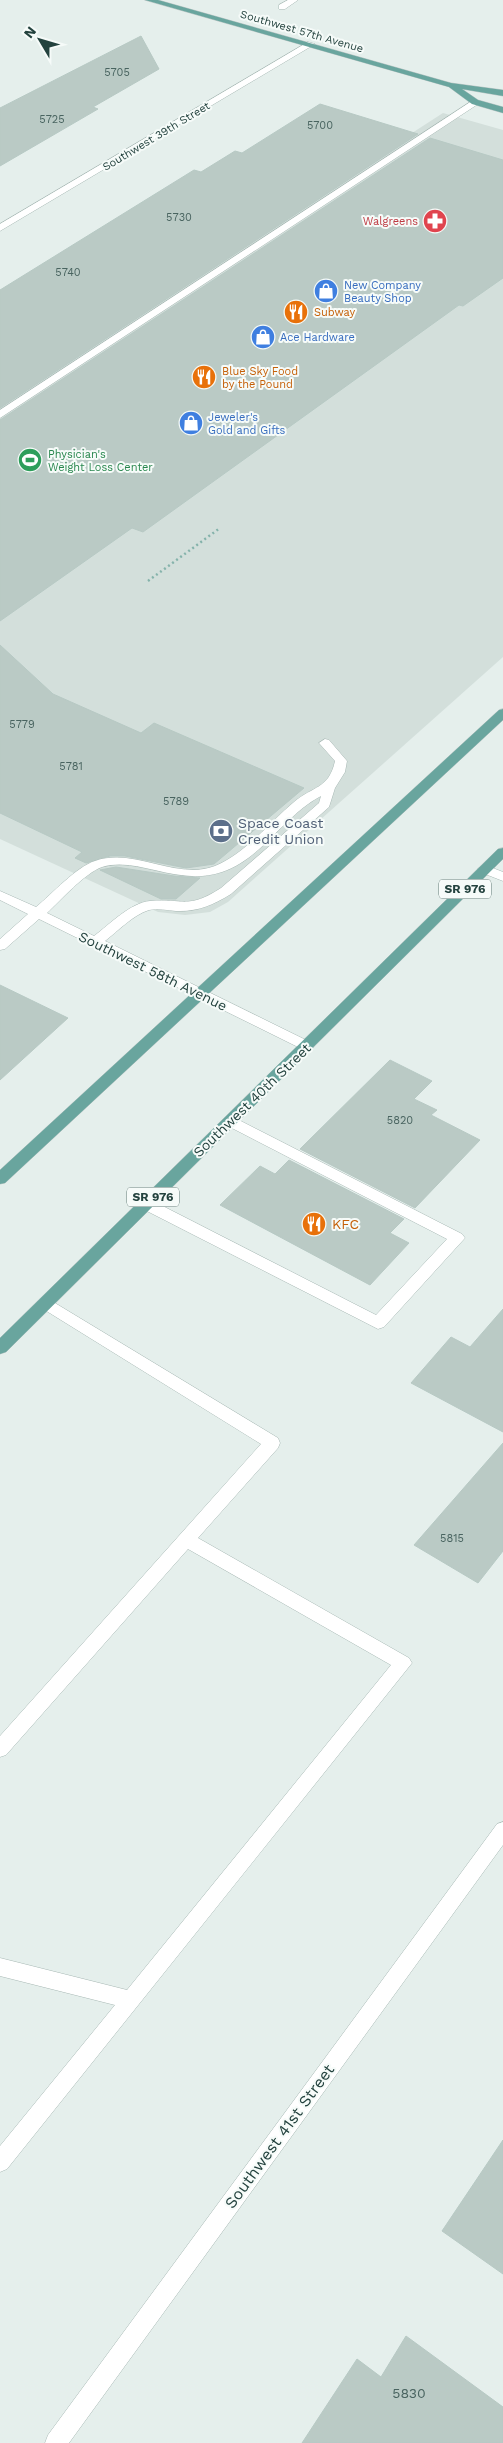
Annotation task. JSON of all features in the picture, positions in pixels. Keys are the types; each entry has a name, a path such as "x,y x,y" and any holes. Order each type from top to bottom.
{"main road":[{"name":"Southwest 57th Avenue","path":"149,0 311,44 450,85 503,93"},
{"name":"Southwest 57th Avenue","path":"450,85 475,102 503,110"},
{"path":"0,1179 503,713"},
{"name":"Southwest 40th Street","path":"0,1348 503,852"}],"street":[{"path":"282,7 294,0"},
{"name":"Southwest 39th Street","path":"0,228 311,44"},
{"path":"0,415 475,102"},
{"path":"0,946 85,872 100,863 122,862 198,874 219,869 239,856 308,797 329,787 339,776 340,761 324,743"},
{"path":"95,942 137,910 150,905 200,905 226,891 325,804 329,787"},
{"path":"485,869 503,877"},
{"name":"Southwest 58th Avenue","path":"0,894 307,1046"},
{"path":"146,1204 378,1323 457,1238 231,1121"},
{"path":"0,1749 272,1443 45,1303"},
{"path":"0,2162 403,1663 187,1540"},
{"name":"Southwest 41st Street","path":"56,2443 503,1830"},
{"path":"0,1967 130,2000"}],"path":[{"path":"148,581 220,528"}],"shaded area":[{"path":"443,113 503,130 503,657 228,902 210,912 185,915 158,912 0,839 0,399"}],"building":[{"path":"141,36 159,69 93,107 98,109 0,166 0,108"},
{"path":"320,104 418,134 0,408 0,290 194,170 201,172 235,151 242,153"},
{"path":"430,138 503,160 503,278 463,306 459,305 143,532 132,528 0,621 0,420"},
{"path":"0,645 53,694 141,733 154,723 304,788 214,864 186,868 125,856 110,856 86,863 75,858 82,852 0,813"},
{"path":"116,867 200,878 176,899 161,899 100,870"},
{"path":"0,985 68,1018 0,1080"},
{"path":"390,1060 432,1081 414,1099 437,1110 431,1115 480,1140 415,1208 300,1149"},
{"name":"KFC","path":"289,1160 404,1219 390,1233 409,1243 370,1285 220,1205 260,1166 275,1174"},
{"path":"503,1309 503,1432 411,1383 451,1337 470,1347"},
{"path":"503,1443 503,1551 478,1583 414,1545"},
{"path":"503,2140 503,2274 442,2231"},
{"path":"406,2336 503,2407 503,2443 302,2443 357,2359 381,2377"}],"place":[{"name":"Walgreens","path":"435,221"},
{"name":"New Company Beauty Shop","path":"326,291"},
{"name":"Subway","path":"296,312"},
{"name":"Ace Hardware","path":"263,337"},
{"name":"Blue Sky Food by the Pound","path":"204,377"},
{"name":"Jeweler's Gold and Gifts","path":"191,423"},
{"name":"Physician's Weight Loss Center","path":"30,460"},
{"name":"Space Coast Credit Union","path":"221,831"},
{"name":"KFC","path":"314,1224"}]}
